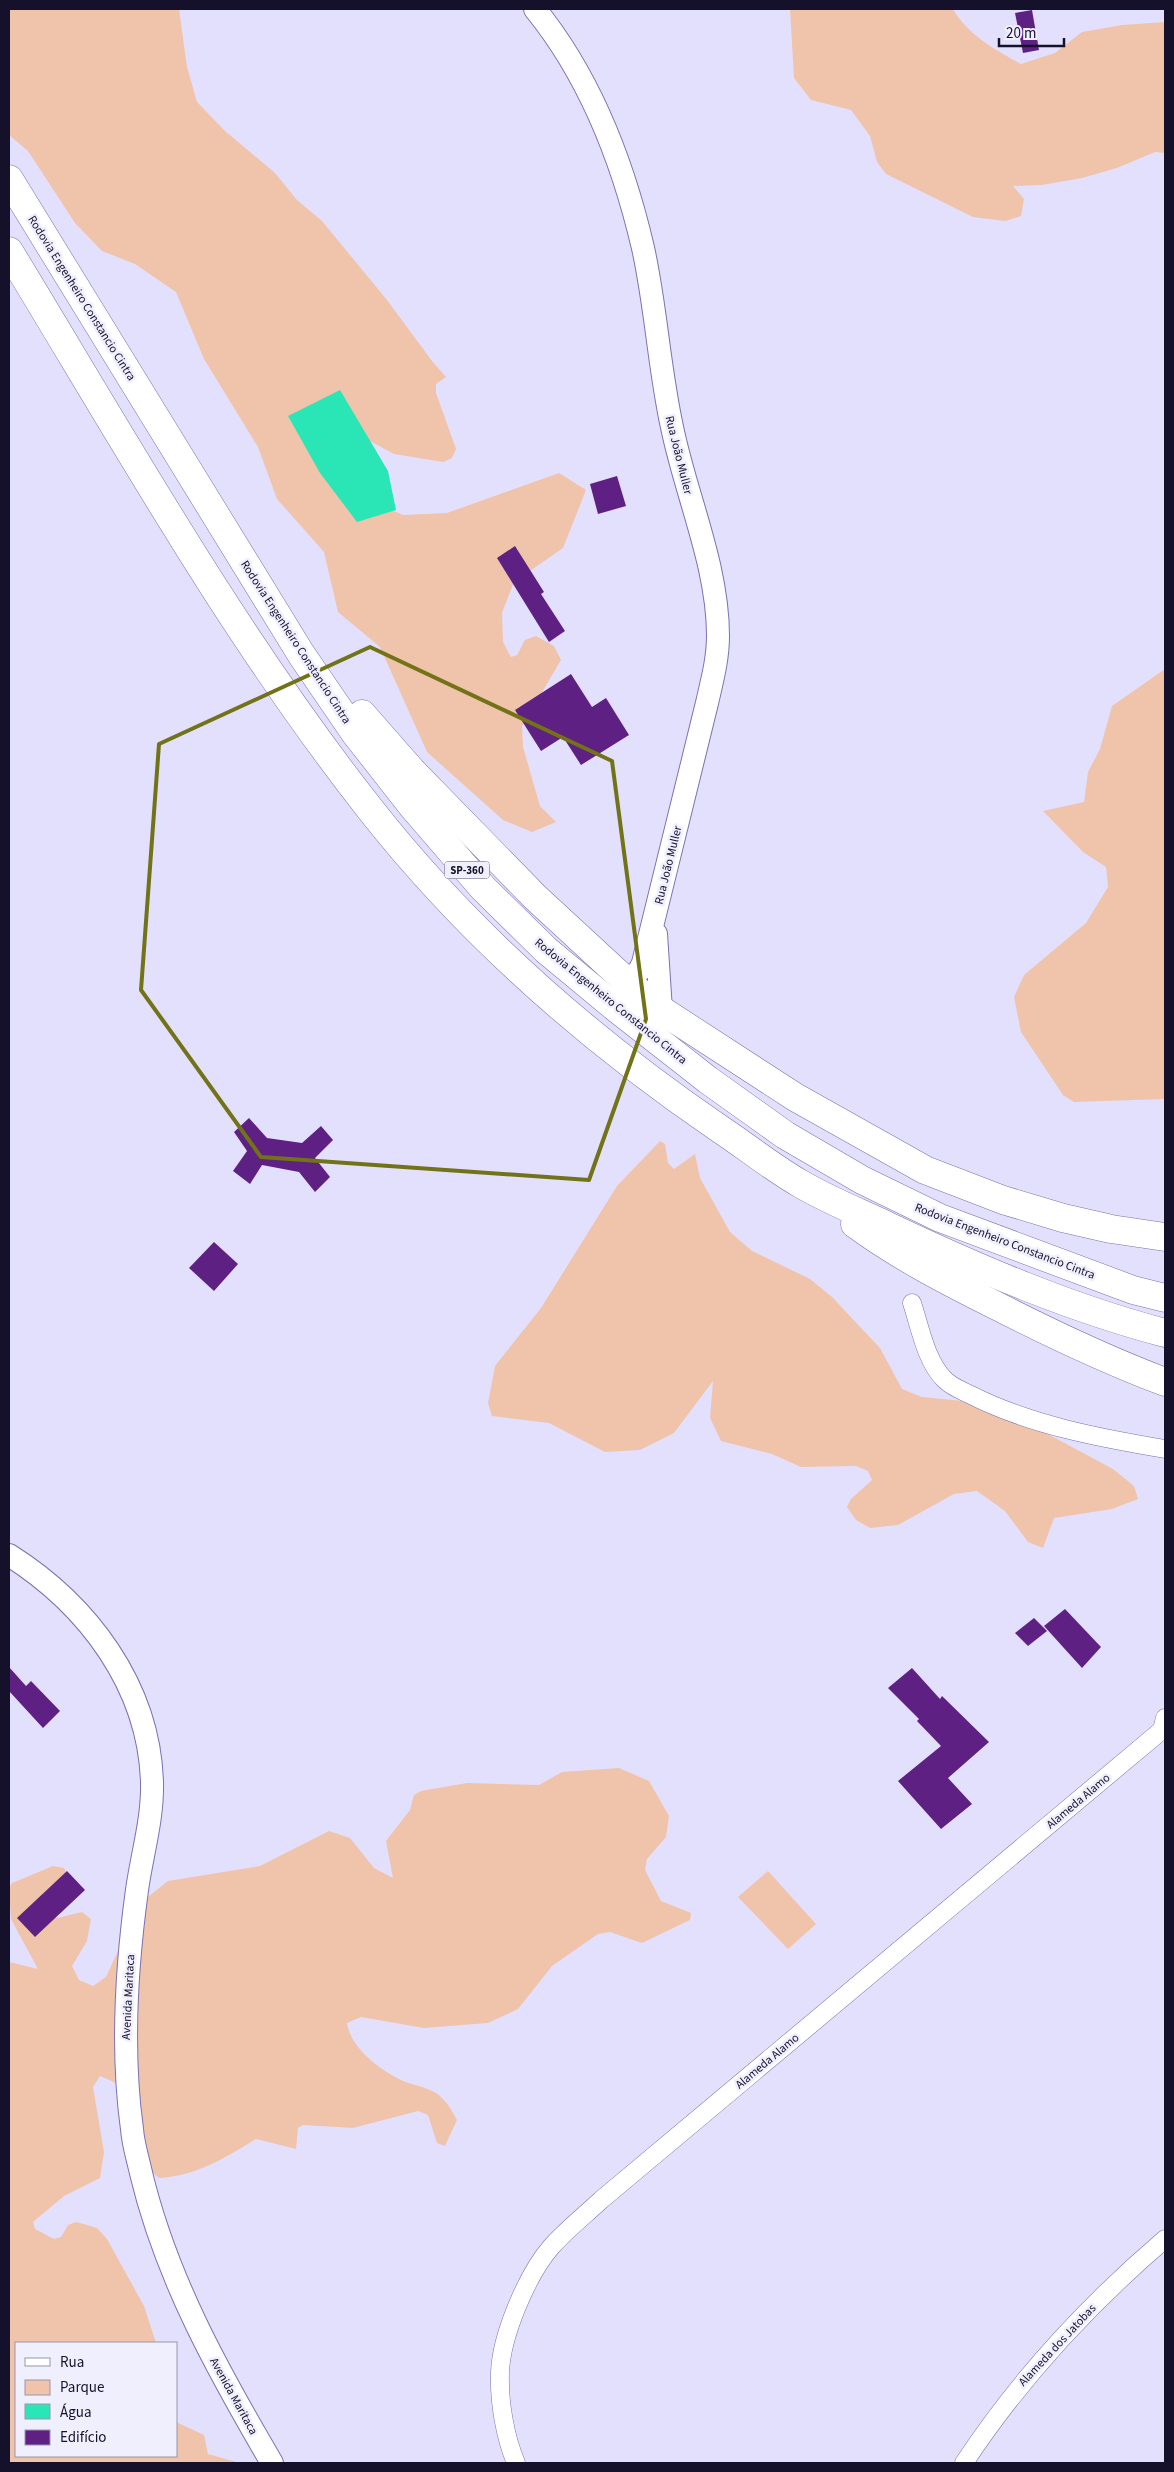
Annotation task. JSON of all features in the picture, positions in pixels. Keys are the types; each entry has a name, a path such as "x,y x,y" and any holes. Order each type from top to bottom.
{"highway":[{"name":"Rodovia Engenheiro Constancio Cintra","path":"9,179 302,654 355,732 413,807 483,888 546,950 708,1080 785,1135 862,1180 931,1214 1133,1290 1165,1298"},
{"name":"SP-360","path":"9,252 204,572 310,729 372,811 432,881 510,963 554,1004 675,1098 802,1184 971,1265 1068,1304 1165,1333"},
{"path":"302,654 331,678 412,770 500,862 626,981 661,1010 795,1097 925,1170 1003,1200 1063,1218 1111,1229 1165,1237"},
{"path":"802,1184 883,1245 916,1264 1120,1365 1165,1382"}],"street":[{"name":"Rua João Muller","path":"535,9 570,57 586,85 608,134 626,186 643,249 673,434 709,568 716,607 718,636 716,663 655,918"},
{"path":"626,981 639,971 655,918"},
{"path":"655,918 661,1010"},
{"path":"912,1303 935,1366 945,1380 961,1390 992,1406 1050,1424 1114,1440 1165,1449"},
{"name":"Avenida Maritaca","path":"9,1555 56,1590 96,1632 132,1690 148,1736 152,1783 148,1833 137,1889 126,1986 125,2066 132,2132 148,2200 169,2266 198,2330 272,2463"},
{"name":"Alameda Alamo","path":"516,2463 509,2448 500,2372 512,2317 522,2294 551,2247 601,2200 1164,1727"},
{"name":"Alameda dos Jatobas","path":"964,2463 995,2416 1034,2367 1079,2319 1165,2239"}],"highlighted area":[{"path":"370,647 612,761 646,1019 589,1180 261,1157 141,990 159,744"}],"green space":[{"path":"9,9 179,9 187,67 197,102 225,131 275,173 297,200 322,221 387,300 446,377 436,384 436,393 456,449 452,458 443,462 394,454 335,422 381,505 403,515 447,513 559,473 586,490 563,548 514,582 502,613 503,642 511,657 517,655 525,640 536,636 554,646 561,660 522,726 523,747 540,806 556,822 532,832 503,820 427,752 380,647 338,612 324,552 277,499 258,447 204,359 176,292 135,264 102,251 75,223 28,151 9,135"},
{"path":"790,9 953,9 974,34 1021,64 1055,53 1082,32 1122,25 1165,22 1165,153 1155,152 1117,168 1082,178 1042,185 1013,186 1024,199 1021,216 1005,221 973,217 886,174 877,162 870,136 851,110 811,100 794,78"},
{"path":"1165,669 1165,1099 1074,1102 1063,1095 1021,1032 1014,997 1024,975 1086,923 1108,887 1106,867 1083,852 1043,811 1084,802 1088,772 1100,749 1112,706"},
{"path":"660,1141 665,1144 668,1163 674,1169 695,1154 700,1178 730,1232 752,1251 810,1279 832,1297 880,1348 902,1389 922,1397 973,1402 1014,1416 1113,1469 1134,1486 1138,1499 1112,1509 1054,1518 1043,1548 1028,1542 1005,1511 977,1491 954,1494 898,1525 870,1528 856,1520 847,1507 851,1499 872,1480 868,1471 856,1466 801,1467 772,1454 721,1441 710,1418 713,1381 674,1433 640,1450 605,1452 549,1423 492,1416 488,1403 495,1366 541,1308 617,1186"},
{"path":"619,1768 649,1781 669,1816 666,1837 647,1859 645,1870 661,1901 691,1913 690,1920 642,1943 610,1932 598,1934 552,1966 518,2009 488,2023 424,2028 361,2017 347,2023 350,2033 360,2050 376,2065 403,2081 436,2093 450,2108 457,2120 445,2146 437,2143 428,2115 418,2111 353,2128 303,2125 298,2128 296,2149 256,2139 198,2170 173,2177 159,2178 141,2163 124,2093 114,2082 100,2076 93,2087 104,2152 100,2178 64,2196 33,2222 35,2229 54,2239 61,2237 68,2225 76,2222 97,2228 107,2239 144,2306 156,2342 15,2342 15,2457 178,2457 178,2423 204,2435 208,2454 240,2463 9,2463 9,1962 38,1969 11,1919 9,1888 12,1883 53,1866 64,1868 67,1874 47,1914 57,1918 82,1912 91,1919 87,1941 72,1966 79,1980 93,1986 106,1977 140,1903 168,1881 260,1866 329,1831 350,1838 374,1868 393,1878 386,1841 410,1810 414,1795 421,1791 467,1783 539,1785 562,1772"},
{"path":"768,1871 816,1924 788,1949 738,1897"}],"water":[{"path":"340,390 388,471 396,510 357,522 320,473 288,416"}],"building":[{"path":"1032,10 1039,50 1023,53 1015,13"},
{"path":"617,476 626,506 598,514 590,484"},
{"path":"515,546 544,592 541,594 565,631 549,642 497,558"},
{"path":"571,674 592,707 606,698 629,735 581,765 563,737 541,751 515,710"},
{"path":"249,1118 267,1138 302,1143 321,1126 333,1140 315,1158 330,1177 315,1192 299,1172 262,1165 250,1184 233,1171 247,1151 234,1132"},
{"path":"214,1242 238,1264 214,1291 189,1268"},
{"path":"1065,1609 1101,1647 1082,1668 1044,1626"},
{"path":"1034,1618 1047,1631 1028,1646 1015,1633"},
{"path":"9,1667 26,1686 31,1681 60,1711 43,1728 9,1691"},
{"path":"912,1668 940,1699 942,1696 989,1742 948,1778 972,1804 941,1829 898,1781 941,1746 917,1721 919,1719 888,1688"},
{"path":"67,1871 85,1890 35,1937 17,1918"}]}
